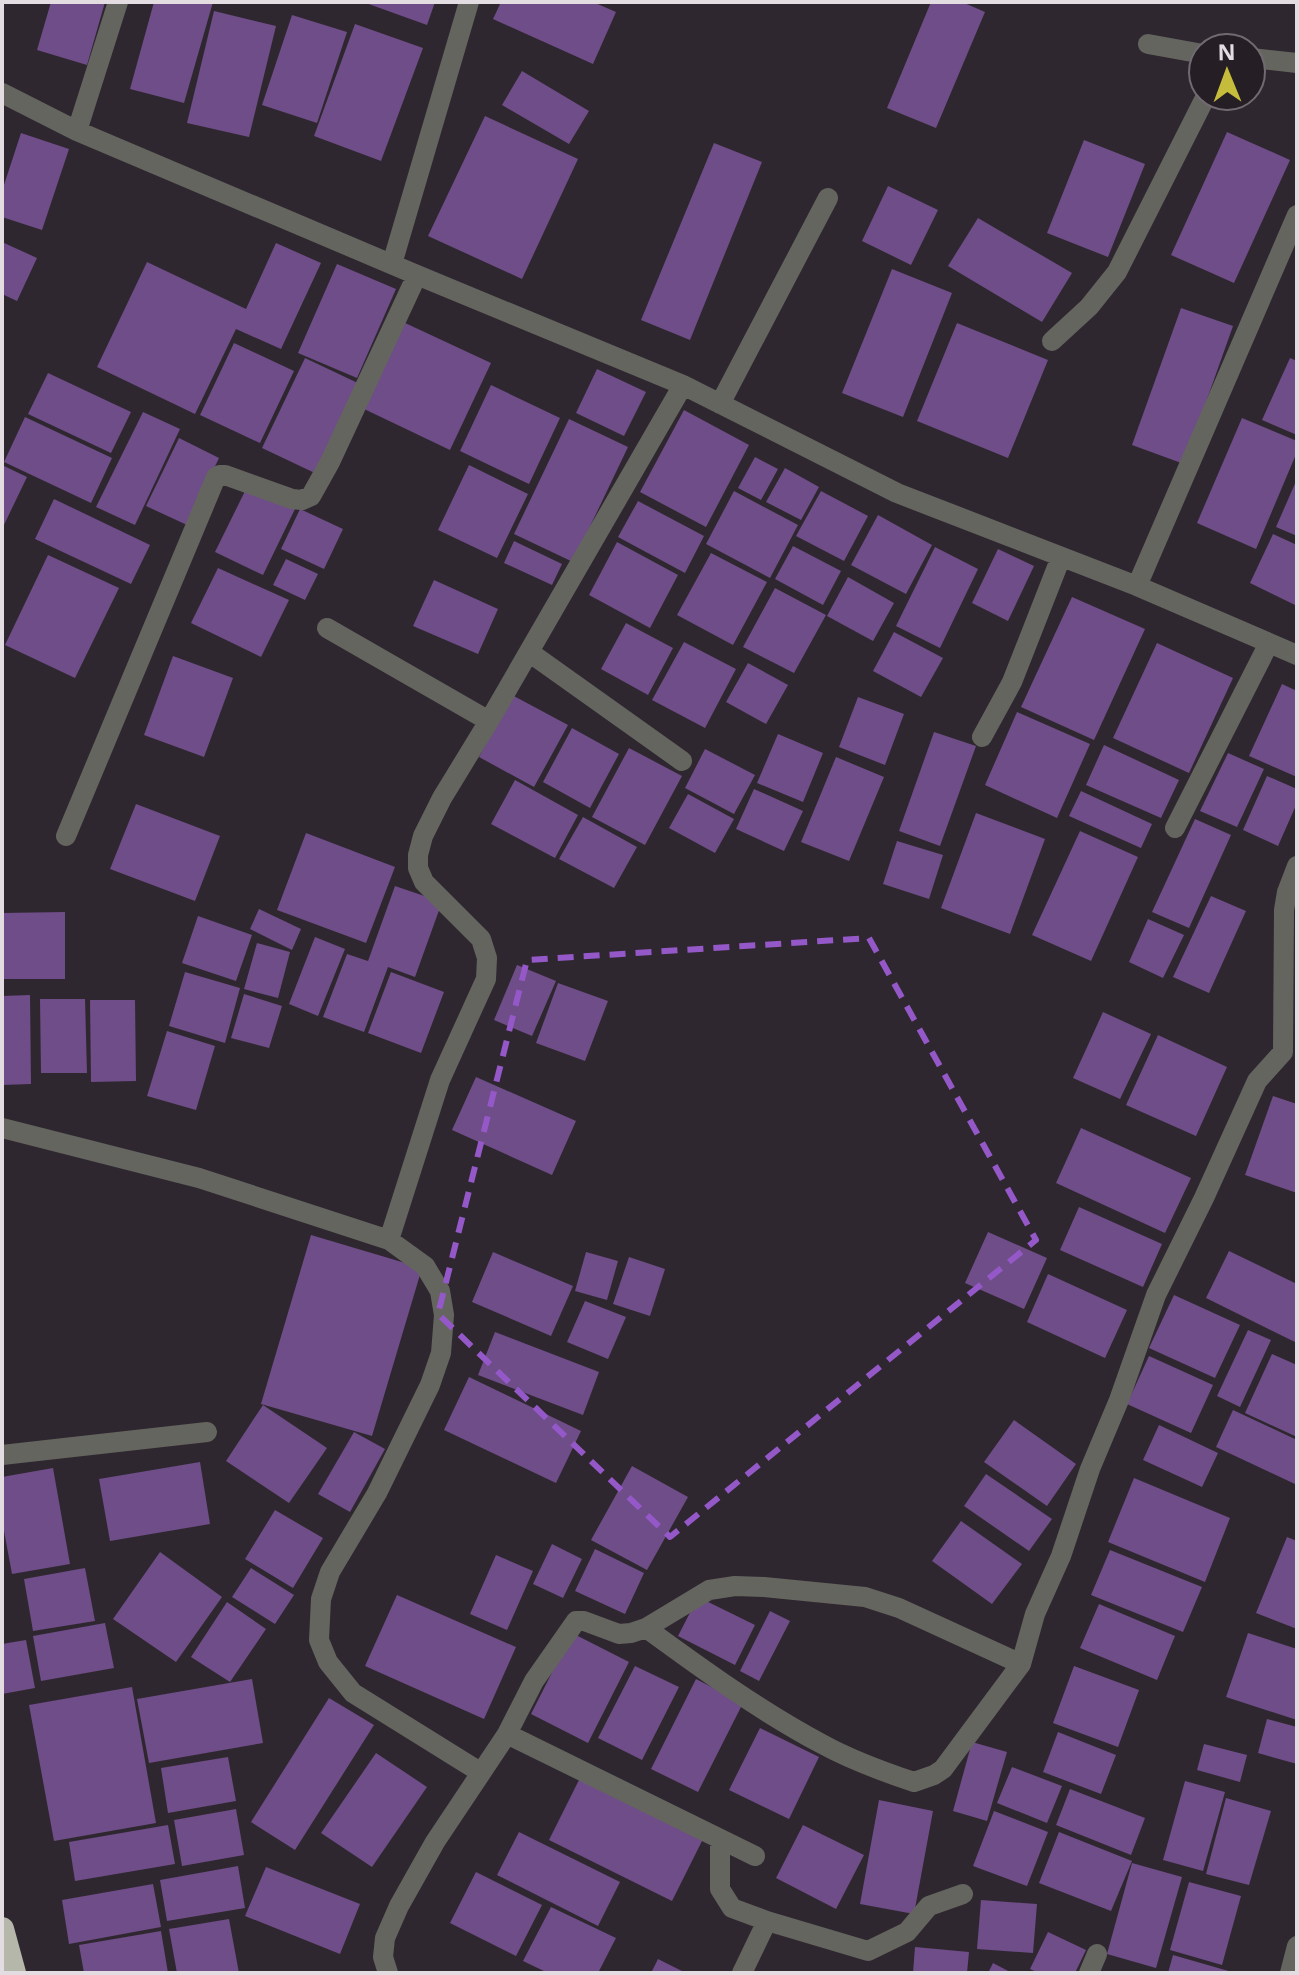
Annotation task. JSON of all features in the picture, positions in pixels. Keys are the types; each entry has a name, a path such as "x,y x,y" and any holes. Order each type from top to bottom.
{"highway":[{"path":"2,1929 14,1973"}],"street":[{"path":"77,131 118,2"},
{"path":"392,264 469,2"},
{"path":"1148,44 1187,51"},
{"path":"1267,60 1297,63"},
{"path":"2,93 77,131 683,385 897,493 1137,586 1297,655"},
{"path":"1052,341 1089,307 1117,272 1198,112"},
{"path":"720,404 828,198"},
{"path":"1137,586 1297,215"},
{"path":"66,836 216,477 225,475 292,499 302,500 311,496 330,462 417,275"},
{"path":"389,1240 440,1080 486,979 487,958 481,939 424,882 418,868 423,836 442,798 683,385"},
{"path":"982,737 1012,682 1061,557"},
{"path":"327,628 489,721"},
{"path":"1175,828 1269,643"},
{"path":"529,652 682,761"},
{"path":"646,1628 755,1704 824,1745 914,1782 943,1769 1021,1664 1035,1614 1061,1556 1090,1469 1119,1400 1156,1295 1257,1081 1290,1056 1284,910 1297,866"},
{"path":"2,1128 199,1178 389,1240 425,1266 440,1291 444,1315 441,1353 430,1385 389,1470 330,1572 321,1599 319,1640 328,1662 353,1693 480,1772"},
{"path":"2,1455 207,1432"},
{"path":"388,1973 383,1957 385,1938 399,1906 435,1842 507,1734 534,1681 576,1621 619,1634 646,1628 709,1590 735,1586 764,1587 865,1597 899,1608 1021,1664"},
{"path":"507,1734 755,1856"},
{"path":"720,1839 720,1889 732,1908 868,1951 907,1932 929,1906 963,1894"},
{"path":"742,1973 767,1921"},
{"path":"1290,1973 1297,1946"}],"highlighted area":[{"path":"869,938 1036,1240 670,1537 438,1314 527,960"}],"building":[{"path":"51,2 105,2 87,65 37,50"},
{"path":"154,2 213,2 184,103 130,89"},
{"path":"363,2 435,2 427,25"},
{"path":"501,2 593,2 616,12 593,64 493,19"},
{"path":"931,2 962,2 985,12 936,128 887,108"},
{"path":"214,11 276,26 249,137 187,123"},
{"path":"292,15 347,32 317,123 262,105"},
{"path":"355,24 423,48 381,161 314,136"},
{"path":"522,71 589,111 569,144 502,105"},
{"path":"485,116 578,159 522,279 428,236"},
{"path":"1227,132 1290,160 1234,283 1171,255"},
{"path":"21,133 69,149 42,230 2,217 2,191"},
{"path":"1084,140 1145,164 1108,257 1047,233"},
{"path":"714,143 762,162 690,340 641,320"},
{"path":"888,186 938,210 911,265 862,241"},
{"path":"978,218 1072,273 1042,322 948,266"},
{"path":"2,242 37,258 17,301 2,294"},
{"path":"276,243 321,263 281,349 236,329 195,414 97,367 147,262 246,309"},
{"path":"337,264 396,289 357,378 298,353"},
{"path":"892,269 952,293 903,417 842,393"},
{"path":"1181,308 1233,326 1184,464 1132,445"},
{"path":"403,322 491,363 450,450 362,408"},
{"path":"957,323 1048,360 1008,458 917,421"},
{"path":"234,343 294,371 260,443 200,415"},
{"path":"305,358 362,385 319,475 262,448"},
{"path":"1290,358 1297,361 1297,435 1262,420"},
{"path":"597,369 646,392 624,436 576,413"},
{"path":"48,373 131,412 111,453 28,414"},
{"path":"491,385 560,418 529,484 460,451"},
{"path":"684,410 749,445 706,527 640,492"},
{"path":"143,412 180,429 135,525 96,507"},
{"path":"25,417 112,458 91,503 4,462"},
{"path":"1242,418 1297,441 1297,452 1256,549 1197,523"},
{"path":"569,419 628,447 573,562 514,534"},
{"path":"179,438 219,458 187,525 146,506"},
{"path":"755,457 778,469 761,500 738,488"},
{"path":"2,465 27,477 2,529"},
{"path":"469,465 528,494 497,558 438,530"},
{"path":"785,468 819,487 801,520 766,502"},
{"path":"1297,479 1297,536 1276,527"},
{"path":"247,487 295,509 263,575 215,552"},
{"path":"734,491 798,525 770,578 706,544"},
{"path":"821,491 868,516 844,561 796,536"},
{"path":"54,499 150,545 131,584 35,539"},
{"path":"638,501 704,536 685,573 618,537"},
{"path":"300,509 343,529 324,569 281,549"},
{"path":"878,515 932,545 906,594 851,565"},
{"path":"1273,534 1297,545 1295,605 1250,583"},
{"path":"514,541 562,564 552,585 504,563"},
{"path":"617,542 678,575 650,628 589,595"},
{"path":"793,546 841,571 823,605 775,579"},
{"path":"935,547 978,569 940,648 896,626"},
{"path":"998,549 1034,566 1008,621 972,603"},
{"path":"711,553 767,582 733,645 677,615"},
{"path":"48,555 119,588 75,678 5,645"},
{"path":"286,559 318,574 305,600 273,585"},
{"path":"218,568 289,600 261,657 191,623"},
{"path":"848,577 894,603 873,641 827,616"},
{"path":"434,580 498,609 478,654 413,626"},
{"path":"775,588 826,615 794,673 743,647"},
{"path":"1072,597 1145,629 1094,740 1021,707"},
{"path":"626,623 673,648 648,695 601,669"},
{"path":"894,632 943,658 921,697 873,671"},
{"path":"684,642 736,669 705,728 652,700"},
{"path":"1157,643 1233,678 1189,773 1113,738"},
{"path":"173,656 233,678 204,757 144,735"},
{"path":"748,663 788,685 766,724 726,702"},
{"path":"1282,684 1297,691 1297,777 1249,756"},
{"path":"512,695 568,725 534,787 479,757"},
{"path":"858,697 904,714 885,765 839,747"},
{"path":"1017,712 1090,744 1057,818 985,785"},
{"path":"572,728 619,754 590,808 543,782"},
{"path":"934,732 976,746 940,846 899,831"},
{"path":"778,734 823,753 803,802 757,783"},
{"path":"1104,745 1179,780 1161,818 1086,785"},
{"path":"629,748 682,776 645,845 592,817"},
{"path":"705,749 755,775 734,814 685,788"},
{"path":"1228,753 1264,769 1237,827 1200,811"},
{"path":"836,757 884,777 849,861 801,842"},
{"path":"1267,776 1297,789 1297,803 1278,846 1243,830"},
{"path":"515,780 578,815 555,858 491,824"},
{"path":"754,789 803,811 784,851 736,829"},
{"path":"1081,791 1152,824 1141,848 1069,816"},
{"path":"688,794 734,819 715,853 669,828"},
{"path":"136,804 220,836 195,901 110,869"},
{"path":"976,813 1045,839 1010,934 941,908"},
{"path":"583,817 637,847 614,888 559,859"},
{"path":"1195,819 1231,835 1189,928 1152,912"},
{"path":"1080,831 1138,857 1091,961 1032,935"},
{"path":"306,833 395,867 366,943 277,910"},
{"path":"897,841 943,855 929,899 883,884"},
{"path":"395,886 442,902 415,977 388,967 364,1032 323,1017 347,954 368,961"},
{"path":"1211,896 1246,911 1209,993 1173,977"},
{"path":"259,909 301,929 292,950 250,929"},
{"path":"65,912 65,979 2,979 2,913"},
{"path":"198,916 252,935 236,981 182,963"},
{"path":"1148,919 1184,935 1163,978 1129,962"},
{"path":"315,937 345,949 318,1016 289,1004"},
{"path":"257,943 290,952 278,998 244,989"},
{"path":"517,965 556,981 532,1036 494,1020"},
{"path":"185,972 240,988 225,1043 169,1026"},
{"path":"391,972 444,992 421,1053 368,1033"},
{"path":"558,983 608,1001 585,1061 536,1043"},
{"path":"244,994 282,1006 269,1048 231,1038"},
{"path":"30,995 31,1084 2,1085 2,996"},
{"path":"40,999 85,999 87,1073 41,1073"},
{"path":"90,1000 135,1000 136,1081 91,1082"},
{"path":"1103,1012 1151,1034 1120,1099 1073,1078"},
{"path":"167,1031 215,1046 196,1110 147,1096"},
{"path":"1158,1035 1227,1067 1196,1136 1126,1105"},
{"path":"476,1077 576,1121 552,1175 452,1130"},
{"path":"1273,1096 1297,1104 1297,1193 1245,1175"},
{"path":"1081,1128 1191,1178 1165,1233 1056,1183"},
{"path":"1079,1207 1162,1244 1143,1287 1060,1250"},
{"path":"988,1232 1047,1258 1024,1309 965,1283"},
{"path":"311,1235 422,1268 372,1436 261,1404"},
{"path":"1229,1251 1297,1284 1297,1343 1206,1298"},
{"path":"493,1252 573,1286 551,1336 472,1302"},
{"path":"586,1252 618,1261 607,1300 575,1291"},
{"path":"629,1257 665,1269 650,1316 613,1304"},
{"path":"1048,1274 1127,1310 1105,1358 1027,1322"},
{"path":"1174,1295 1240,1325 1215,1378 1149,1348"},
{"path":"585,1301 626,1317 608,1359 567,1342"},
{"path":"1248,1330 1271,1340 1240,1407 1217,1396"},
{"path":"495,1332 599,1372 583,1415 478,1375"},
{"path":"1272,1354 1297,1365 1297,1437 1245,1413"},
{"path":"1149,1356 1213,1385 1191,1433 1127,1404"},
{"path":"469,1377 581,1431 556,1483 444,1430"},
{"path":"263,1405 327,1448 289,1503 226,1461"},
{"path":"1233,1410 1297,1440 1297,1485 1216,1447"},
{"path":"1014,1420 1076,1464 1047,1506 984,1462"},
{"path":"1159,1425 1218,1453 1202,1487 1143,1460"},
{"path":"354,1432 385,1449 350,1512 318,1494"},
{"path":"200,1462 210,1524 110,1541 99,1479"},
{"path":"632,1466 688,1497 647,1570 591,1540"},
{"path":"53,1468 70,1564 12,1574 2,1520 2,1477"},
{"path":"986,1474 1052,1519 1029,1551 964,1506"},
{"path":"1134,1478 1230,1518 1205,1582 1108,1542"},
{"path":"275,1510 323,1538 293,1588 245,1559"},
{"path":"961,1521 1022,1564 992,1604 932,1561"},
{"path":"1287,1537 1297,1541 1297,1629 1256,1613"},
{"path":"552,1544 582,1559 563,1598 533,1584"},
{"path":"595,1549 644,1573 625,1614 575,1591"},
{"path":"1110,1550 1202,1587 1183,1632 1091,1595"},
{"path":"160,1552 222,1597 176,1662 113,1619"},
{"path":"496,1555 533,1571 507,1630 470,1614"},
{"path":"85,1568 95,1621 33,1631 24,1579"},
{"path":"251,1568 294,1595 275,1624 232,1597"},
{"path":"397,1595 516,1647 484,1719 365,1666"},
{"path":"698,1597 755,1625 735,1665 678,1636"},
{"path":"227,1602 266,1629 230,1682 191,1657"},
{"path":"1099,1604 1175,1636 1157,1680 1080,1648"},
{"path":"770,1611 790,1621 759,1681 740,1671"},
{"path":"105,1623 114,1668 41,1681 33,1636"},
{"path":"572,1633 629,1662 588,1743 531,1714"},
{"path":"1248,1633 1297,1649 1297,1720 1226,1697"},
{"path":"26,1640 35,1688 2,1694 2,1644"},
{"path":"635,1666 679,1687 642,1760 598,1738"},
{"path":"1074,1666 1139,1690 1118,1747 1053,1723"},
{"path":"252,1679 263,1743 149,1763 137,1699"},
{"path":"696,1679 743,1703 698,1792 651,1769"},
{"path":"132,1687 156,1823 54,1841 29,1705"},
{"path":"329,1698 374,1725 295,1850 251,1822"},
{"path":"1267,1719 1297,1727 1297,1764 1258,1753"},
{"path":"760,1728 819,1757 789,1819 729,1790"},
{"path":"1058,1732 1116,1755 1101,1794 1043,1772"},
{"path":"972,1742 1007,1752 987,1821 953,1811"},
{"path":"1204,1744 1247,1755 1240,1782 1197,1770"},
{"path":"376,1753 427,1787 372,1867 321,1833"},
{"path":"228,1757 236,1801 168,1813 161,1768"},
{"path":"1012,1767 1062,1786 1047,1823 997,1803"},
{"path":"581,1776 704,1837 672,1901 549,1840"},
{"path":"1185,1781 1225,1792 1203,1871 1163,1860"},
{"path":"1070,1789 1145,1818 1131,1855 1056,1825"},
{"path":"1226,1798 1271,1811 1249,1885 1206,1874"},
{"path":"879,1800 933,1811 914,1914 860,1904"},
{"path":"236,1809 244,1855 182,1866 174,1820"},
{"path":"994,1811 1048,1832 1027,1886 973,1866"},
{"path":"168,1825 175,1864 75,1881 69,1842"},
{"path":"803,1825 864,1855 836,1909 776,1878"},
{"path":"519,1832 620,1882 598,1926 497,1875"},
{"path":"1059,1832 1132,1861 1111,1911 1039,1883"},
{"path":"1132,1863 1182,1877 1156,1968 1107,1954"},
{"path":"238,1866 245,1908 167,1921 160,1880"},
{"path":"266,1867 360,1904 340,1954 245,1916"},
{"path":"476,1872 542,1905 516,1956 450,1923"},
{"path":"1189,1882 1241,1896 1222,1965 1170,1950"},
{"path":"153,1884 161,1927 69,1944 62,1900"},
{"path":"981,1900 1037,1904 1033,1953 977,1949"},
{"path":"551,1907 616,1938 598,1973 548,1973 523,1961"},
{"path":"229,1919 239,1973 177,1973 169,1929"},
{"path":"161,1931 168,1973 84,1973 79,1945"},
{"path":"1048,1932 1086,1950 1075,1973 1039,1973 1030,1969"},
{"path":"915,1947 969,1952 967,1973 913,1973"},
{"path":"1173,1955 1232,1972 1232,1973 1168,1973"},
{"path":"658,1959 686,1973 651,1973"},
{"path":"993,1963 1012,1973 988,1973"}]}
